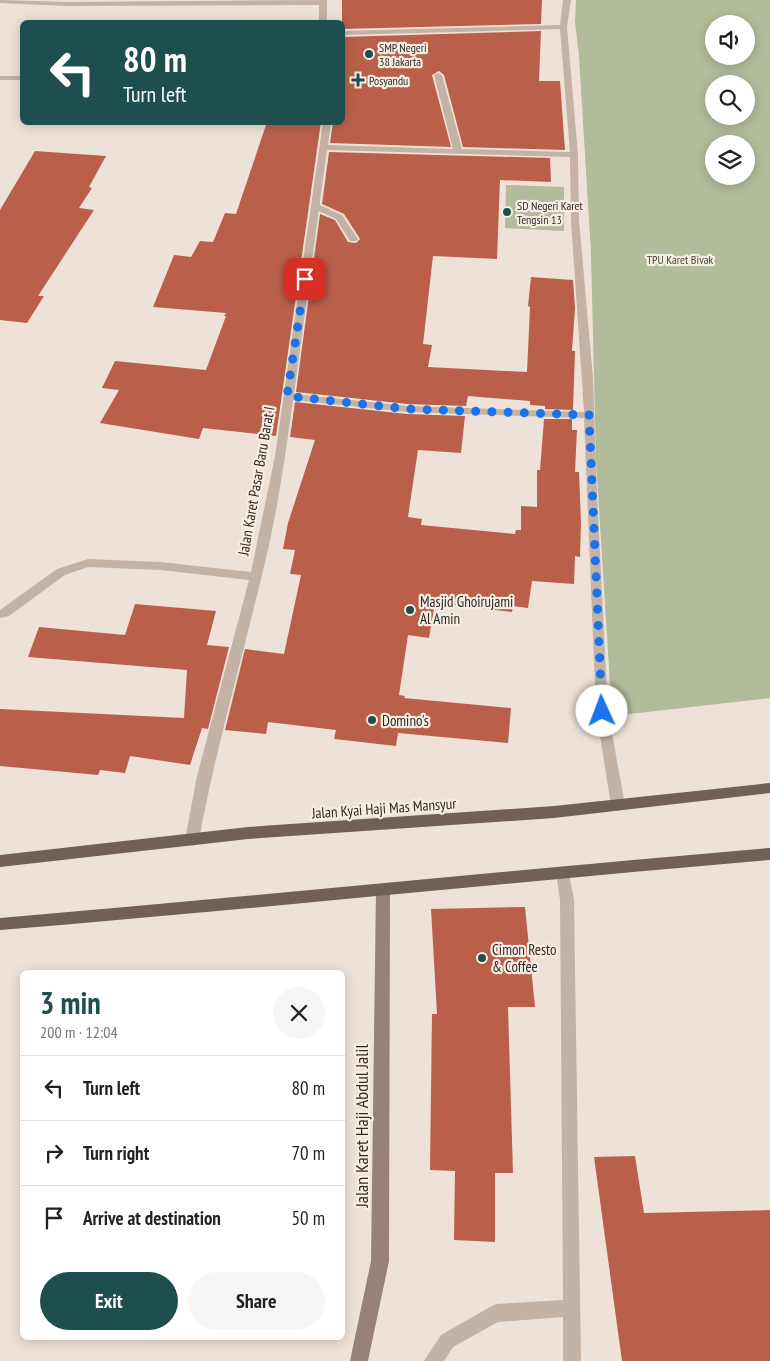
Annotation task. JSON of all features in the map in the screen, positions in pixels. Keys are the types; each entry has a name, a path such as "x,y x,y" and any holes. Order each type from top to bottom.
{"main road":[{"name":"Jalan Kyai Haji Mas Mansyur","path":"0,861 248,834 618,806 770,788"},
{"path":"0,924 296,900 563,872 770,854"}],"street":[{"path":"567,0 563,27 574,155 575,220 589,415 602,711 618,806"},
{"path":"0,1 323,2 323,20"},
{"path":"345,33 563,27"},
{"path":"438,75 458,150"},
{"path":"0,78 20,78"},
{"name":"Jalan Karet Pasar Baru Barat I","path":"192,840 204,776 256,577 280,456 327,125"},
{"path":"325,147 574,155"},
{"path":"316,206 339,217 354,239"},
{"path":"287,396 408,409 589,415"},
{"path":"0,614 5,613 61,572 88,563 160,566 256,577"},
{"path":"563,872 567,900 572,1361"},
{"name":"Jalan Karet Haji Abdul Jalil","path":"359,1361 380,1261 383,890"},
{"path":"433,1361 447,1341 496,1313 571,1308"}],"green space":[{"name":"TPU Karet Bivak","path":"576,0 770,0 770,698 612,716 596,461 591,253 579,56 575,22"},
{"path":"506,185 564,187 564,231 505,228"}],"building":[{"path":"342,0 542,0 541,24 345,29 345,20 342,20"},
{"path":"541,31 539,81 560,81 565,150 463,147 444,75 439,71 432,75 451,147 330,143 333,125 345,125 345,37"},
{"path":"266,125 321,125 276,436 203,428 199,439 100,423 119,390 102,388 115,361 206,370 226,313 153,307 174,255 191,257 200,241 213,242 225,213 236,214"},
{"path":"35,151 106,156 89,187 92,188 79,208 94,210 38,296 44,296 27,323 0,320 0,210"},
{"path":"329,152 550,158 551,182 500,180 497,259 433,256 423,344 432,345 428,367 527,372 530,307 528,306 531,277 573,280 575,308 572,351 575,351 573,410 545,409 545,406 530,405 530,401 468,396 466,406 407,404 296,392 320,214 335,220 348,242 356,243 360,239 344,214 322,204"},
{"path":"295,402 407,414 465,416 461,453 418,450 408,517 422,519 421,525 515,534 516,530 521,530 521,506 537,507 537,470 540,470 544,419 572,419 572,430 577,430 575,472 579,472 581,523 580,557 575,556 574,584 532,581 528,608 513,606 512,612 435,603 429,638 408,635 399,695 405,696 404,698 511,708 508,743 398,733 396,746 334,739 336,730 268,722 266,734 225,730 245,649 284,654 301,575 290,574 295,550 283,549 288,523 315,440 290,437"},
{"path":"135,604 216,611 207,645 229,647 208,729 202,728 190,765 130,756 125,773 100,770 98,775 0,766 0,709 184,718 187,670 28,657 39,627 125,635"},
{"path":"525,907 535,1007 508,1007 513,1173 495,1173 495,1242 454,1240 455,1171 430,1170 432,1014 437,1014 431,909"},
{"path":"635,1156 644,1213 770,1210 770,1361 622,1361 594,1157"}],"place":[{"name":"SMP Negeri 38 Jakarta","path":"369,54"},
{"name":"Posyandu","path":"358,80"},
{"name":"SD Negeri Karet Tengsin 13","path":"507,212"},
{"name":"Masjid Ghoirujami Al Amin","path":"410,610"},
{"name":"Domino's","path":"372,720"},
{"name":"Cimon Resto & Coffee","path":"482,958"}],"route":[{"path":"305,279 287,396 408,409 589,415 602,711"}]}
